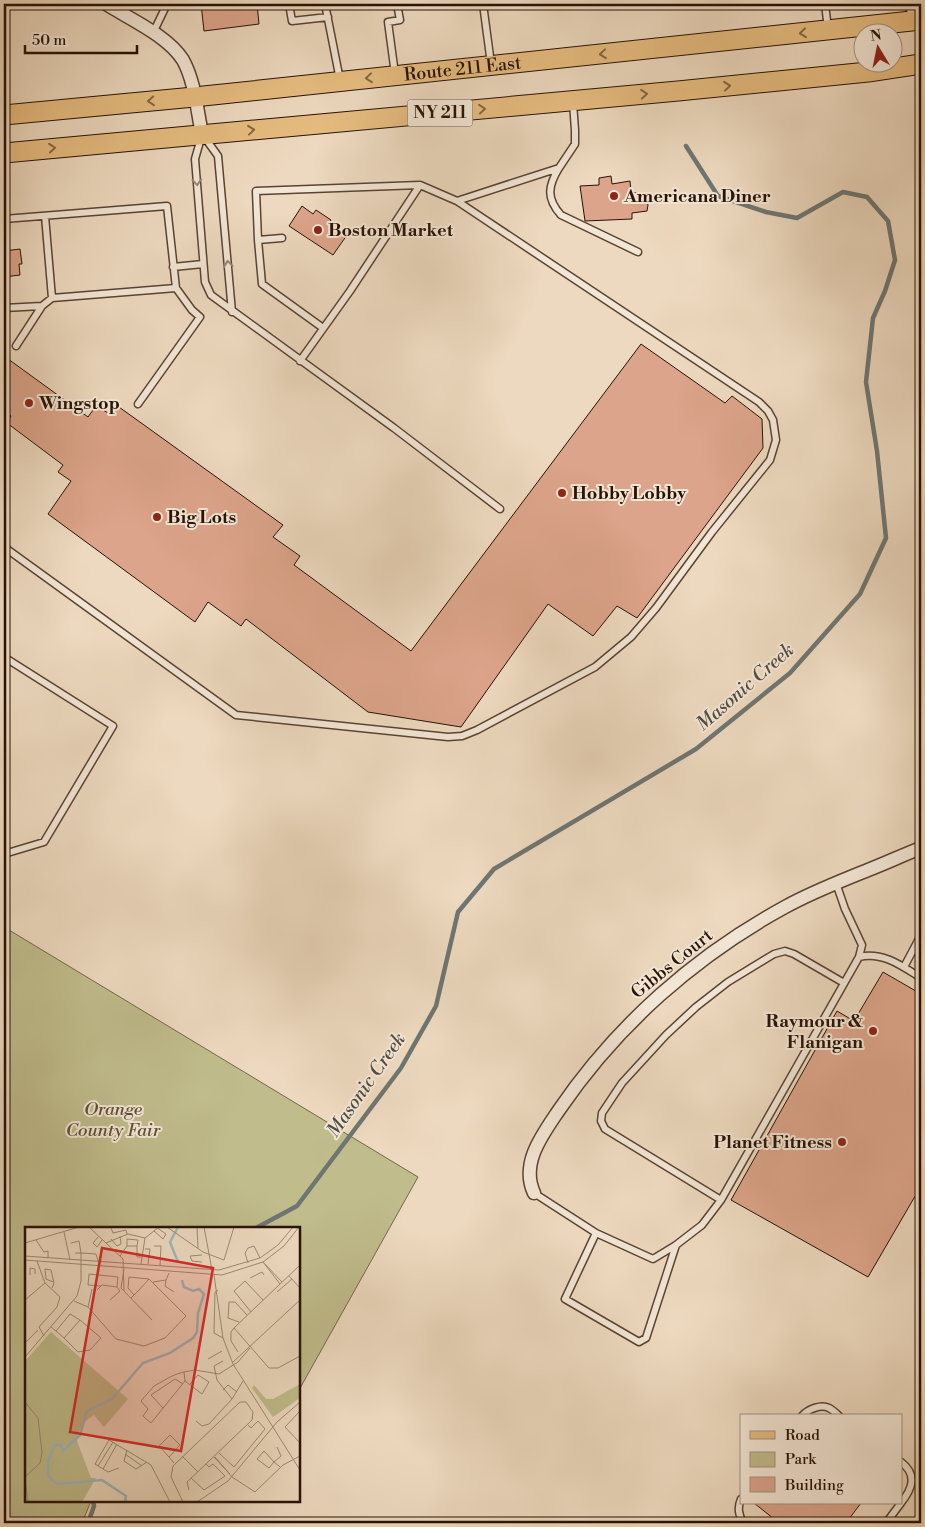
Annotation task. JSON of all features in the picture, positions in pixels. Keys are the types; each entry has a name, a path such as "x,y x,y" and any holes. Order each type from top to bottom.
{"main road":[{"name":"Route 211 East","path":"4,114 194,97 921,20"},
{"name":"NY 211","path":"4,153 572,101 850,74 921,64"}],"street":[{"path":"106,4 169,44 184,62 189,75 202,134"},
{"path":"912,4 921,20"},
{"name":"Gibbs Court","path":"534,1193 529,1175 538,1143 572,1091 597,1059 622,1030 653,1000 731,939 786,906 921,848"}],"lane":[{"path":"153,33 167,4"},
{"path":"290,4 292,21 328,17"},
{"path":"325,4 340,81"},
{"path":"395,75 388,22 400,20 397,4"},
{"path":"484,4 492,65"},
{"path":"825,4 828,30"},
{"path":"572,101 575,144 550,183 552,205 561,215 638,252"},
{"path":"202,134 195,159 203,264 208,292 232,312 461,478 500,509"},
{"path":"202,134 218,156 232,312"},
{"path":"457,201 559,168"},
{"path":"300,361 350,291 420,185"},
{"path":"4,547 236,715 462,736 477,730 595,667 631,637 656,608 712,532 770,460 776,440 773,420 768,411 759,402 457,201 420,185 256,191 262,284 323,328"},
{"path":"4,219 167,206 176,288 192,310 200,317 138,404"},
{"path":"45,216 52,298"},
{"path":"258,240 282,238"},
{"path":"173,267 203,264"},
{"path":"16,346 42,306 52,298 176,288"},
{"path":"4,308 42,306"},
{"path":"4,657 113,726 44,842 4,854"},
{"path":"534,1193 596,1233 652,1259 676,1245 702,1225 721,1200 859,958 862,945 845,910 836,883"},
{"path":"904,967 921,935"},
{"path":"721,1200 605,1129 601,1121 602,1113 622,1083 666,1035 696,1007 728,982 774,954 785,951 794,954 844,983"},
{"path":"859,958 868,955 893,961 921,978"},
{"path":"596,1233 565,1299 639,1342 646,1338 676,1245"},
{"path":"804,1414 806,1411 815,1408 828,1407 837,1414"},
{"path":"902,1463 911,1476 911,1490 902,1502"},
{"path":"740,1501 738,1505 743,1523"},
{"path":"886,1523 900,1504"}],"green space":[{"name":"Orange County Fair","path":"4,927 418,1177 300,1388 300,1227 25,1227 25,1502 91,1502 82,1523 4,1523"}],"building":[{"path":"201,4 257,4 259,24 204,31"},
{"name":"Americana Diner","path":"611,176 612,184 630,181 631,192 644,194 648,205 647,211 632,213 632,219 585,221 580,186 599,185 599,178"},
{"name":"Boston Market","path":"302,206 313,214 316,210 331,220 329,223 347,235 333,255 289,226"},
{"path":"20,249 22,264 19,264 20,275 4,277 4,251"},
{"path":"641,344 725,403 732,396 762,419 763,448 637,618 617,606 593,636 548,604 461,727 368,712 246,619 241,626 208,602 195,622 48,514 71,481 58,472 63,465 7,423 11,416 4,411 4,356 88,417 96,406 110,414 119,407 283,525 273,537 300,556 294,565 411,651"},
{"name":"Planet Fitness","path":"883,972 921,994 921,1186 868,1277 731,1200 837,1011 854,1021"},
{"path":"755,1504 860,1504 846,1523 779,1523"}],"waterway":[{"name":"Masonic Creek","path":"258,1227 297,1206 401,1068 436,1006 458,912 494,869 696,749 790,673 860,594 886,538 877,451 866,382 873,318 885,291 895,260 888,221 867,197 843,192 797,218 766,212 718,196 686,146"},
{"name":"Masonic Creek","path":"88,1523 94,1506 93,1502"}],"place":[{"name":"Americana Diner","path":"614,196"},
{"name":"Boston Market","path":"318,230"},
{"name":"Wingstop","path":"29,403"},
{"name":"Hobby Lobby","path":"562,493"},
{"name":"Big Lots","path":"157,517"},
{"name":"Raymour & Flanigan","path":"873,1031"},
{"name":"Planet Fitness","path":"842,1142"}]}
